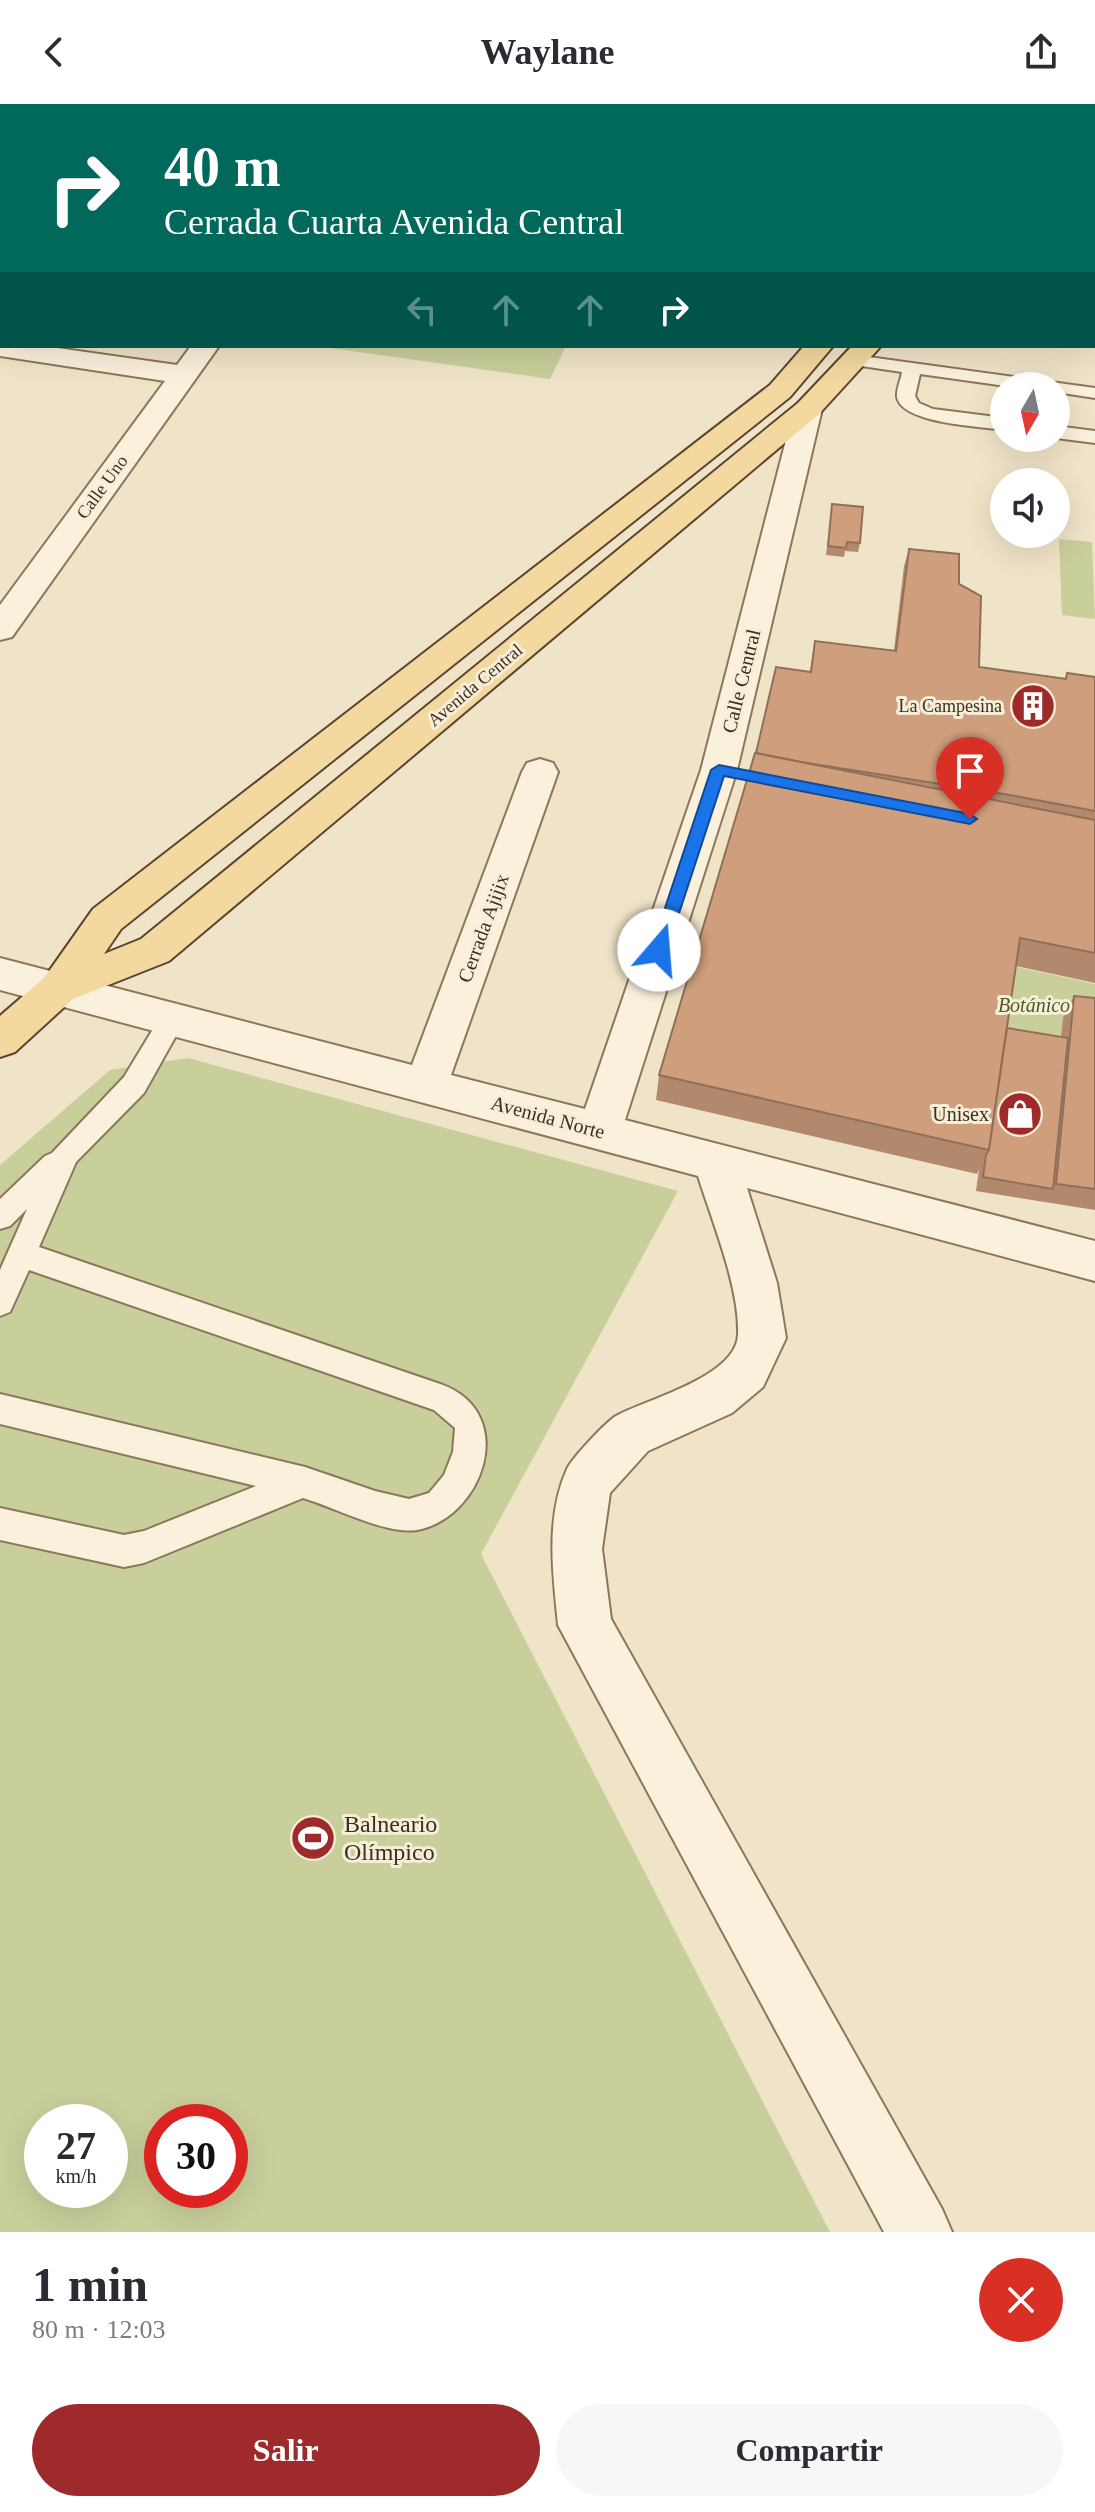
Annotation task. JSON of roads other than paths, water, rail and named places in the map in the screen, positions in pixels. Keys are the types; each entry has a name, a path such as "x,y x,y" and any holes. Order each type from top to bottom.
{"main road":[{"name":"Avenida Central","path":"0,1040 59,988 107,919 780,391 817,348"},
{"name":"Avenida Central","path":"59,988 155,950 808,409 860,353"}],"street":[{"path":"0,348 184,375"},
{"name":"Calle Uno","path":"0,629 204,348"},
{"name":"Calle Central","path":"600,1130 734,773 808,409"},
{"name":"Cerrada Ajijix","path":"426,1085 540,772"},
{"name":"Avenida Norte","path":"0,974 1095,1261"},
{"path":"716,1161 754,1283 762,1338 746,1371 715,1397 631,1434 587,1482 576,1549 585,1625 919,2232"}],"lane":[{"path":"860,353 912,368 990,378"},
{"path":"912,368 906,396 911,407 930,414 990,422"},
{"path":"1070,389 1095,393"},
{"path":"1070,434 1095,437"},
{"path":"0,1217 134,1085 173,1018"},
{"path":"0,1303 65,1155"},
{"path":"0,1409 305,1482 396,1513 415,1515 433,1510 448,1500 458,1483 472,1436 468,1420 458,1407 443,1399 21,1254"},
{"path":"0,1524 124,1551 144,1547 305,1482"}],"place":[{"name":"La Campesina","path":"1033,706"},
{"name":"Unisex","path":"1020,1114"},
{"name":"Balneario Olímpico","path":"313,1838"}],"park label":[{"name":"Botánico","path":"1034,1005"}]}
